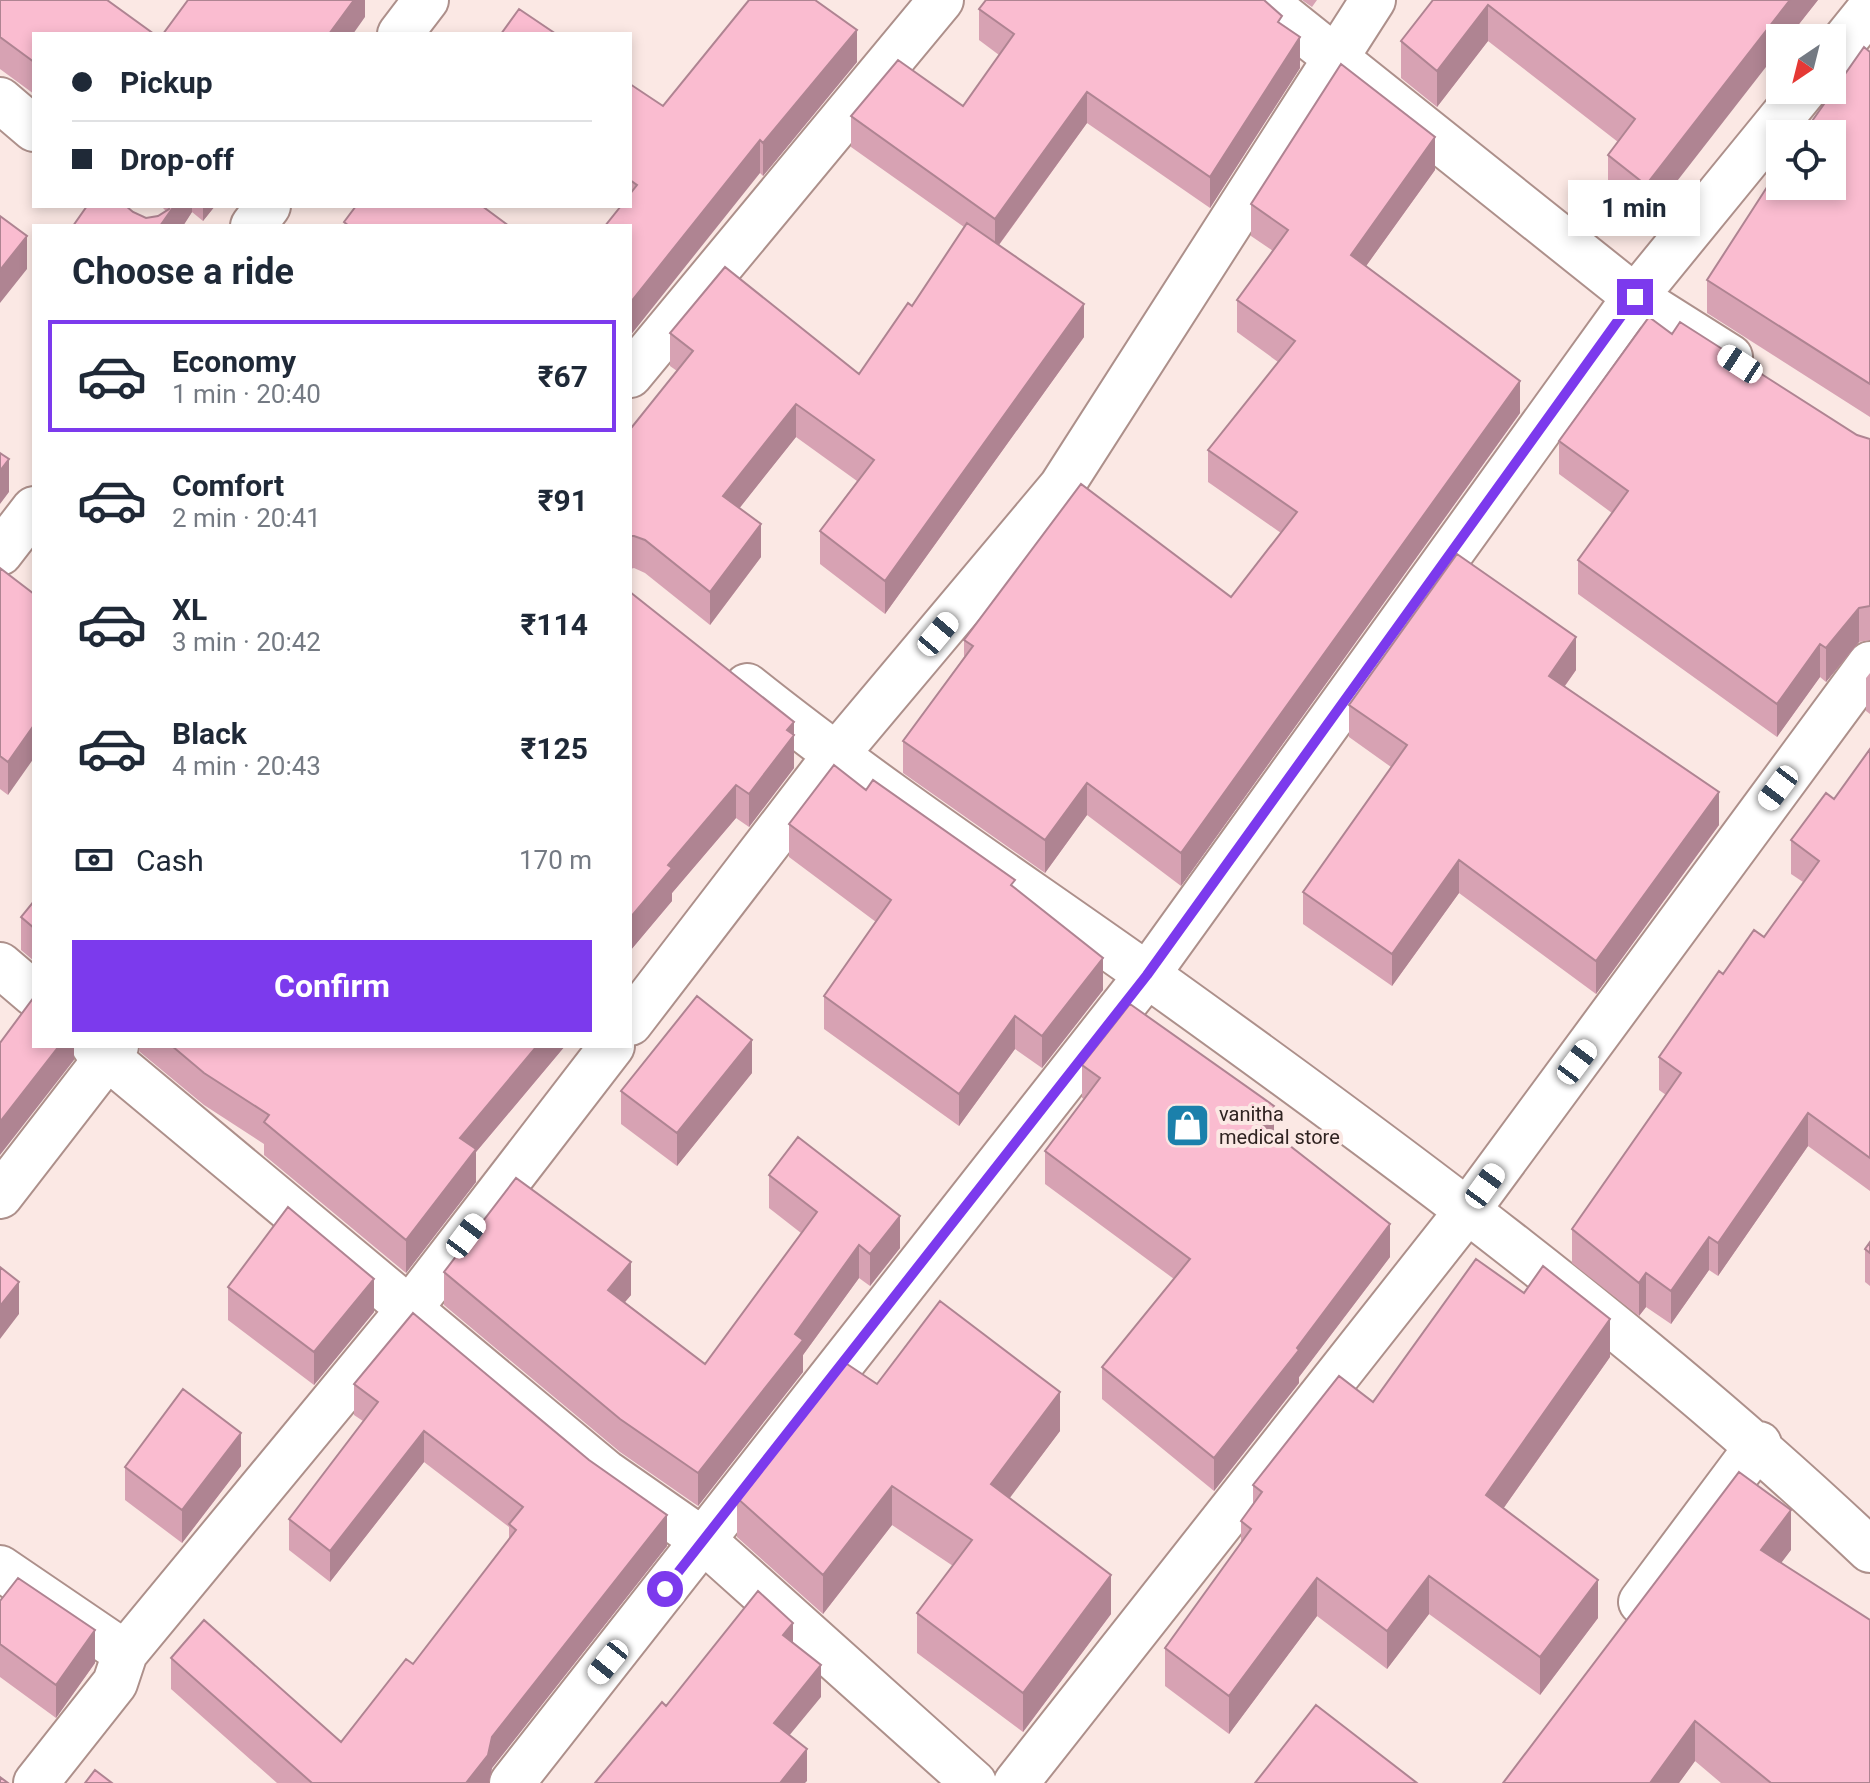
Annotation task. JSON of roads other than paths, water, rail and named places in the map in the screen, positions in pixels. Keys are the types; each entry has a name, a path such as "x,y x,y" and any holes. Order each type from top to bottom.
{"street":[{"path":"402,32 426,0"},
{"path":"632,373 941,0"},
{"path":"1263,0 1635,297 1766,380"},
{"path":"632,1020 835,756 1061,487 1373,0"},
{"path":"1846,39 1870,9"},
{"path":"0,100 32,127"},
{"path":"512,1783 1147,975 1635,297 1793,104"},
{"path":"0,553 32,512"},
{"path":"714,660 835,756 1147,975 1467,1211 1759,1444 1870,1550"},
{"path":"1016,1783 1467,1211 1870,664"},
{"path":"0,965 32,992"},
{"path":"36,1783 115,1683 125,1653 411,1307 610,1048"},
{"path":"0,1196 105,1050 605,1472 704,1541 974,1783"},
{"path":"1618,1633 1759,1444"},
{"path":"0,1568 125,1653"}],"place":[{"name":"vanitha medical store","path":"1188,1126"}]}
